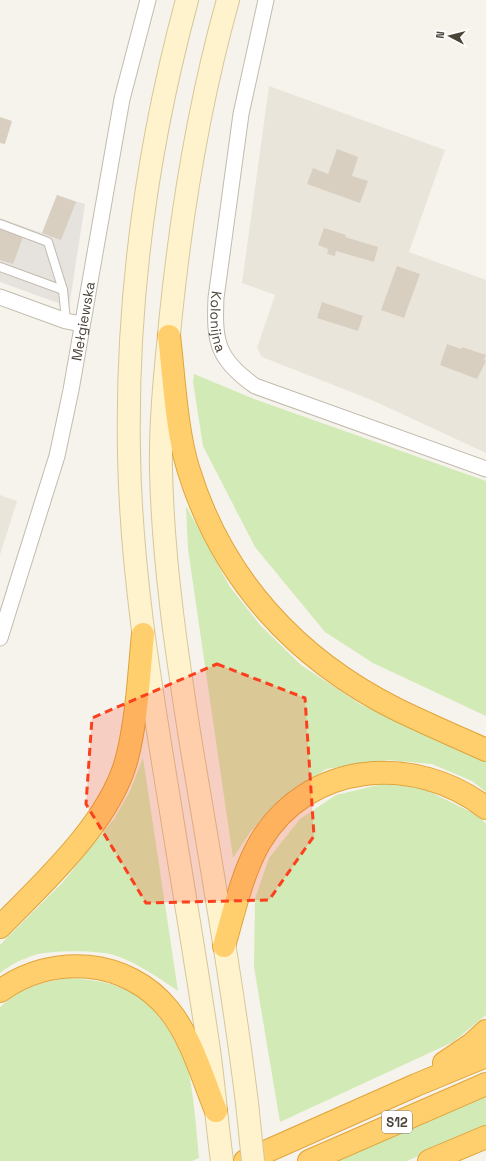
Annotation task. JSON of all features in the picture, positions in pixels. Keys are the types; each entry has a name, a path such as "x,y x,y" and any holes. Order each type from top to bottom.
{"highway":[{"path":"169,336 181,435 188,467 204,510 220,545 256,600 278,625 303,648 359,688 397,710 486,750"},
{"path":"0,926 54,872 87,832 113,793 126,759 133,725 143,634"},
{"path":"224,946 249,866 260,842 287,810 319,788 343,777 371,773 400,772 426,777 472,797 486,808"},
{"path":"0,991 23,977 55,967 87,966 126,976 153,994 169,1010 176,1020 184,1034 216,1111"},
{"path":"416,1085 447,1060 472,1044 486,1031"},
{"path":"245,1161 416,1085 486,1056"},
{"name":"S12","path":"309,1161 486,1084"},
{"path":"429,1161 486,1137"}],"main road":[{"path":"187,0 170,63 152,152 139,241 132,316 129,393 129,457 133,540 143,634 205,1028 222,1161"},
{"path":"228,0 205,92 192,154 178,247 169,336 161,454 166,565 180,670 224,946 253,1161"}],"street":[{"name":"Mełgiewska","path":"0,638 57,456 71,390 81,324 122,99 148,0"},
{"name":"Kolonijna","path":"266,0 241,114 216,298 215,327 219,347 227,362 237,373 255,386 486,469"},
{"path":"0,297 66,321 81,324"}],"lane":[{"path":"0,224 48,242 62,290 66,321"},
{"path":"0,267 62,290"}],"highlighted area":[{"path":"217,664 305,698 314,836 269,900 146,903 86,804 92,718"}],"shaded area":[{"path":"269,86 445,150 409,252 486,280 486,453 374,401 262,357 257,348 275,295 242,283"},
{"path":"57,195 85,204 69,307 0,282 0,218 42,233"},
{"path":"0,495 17,501 0,555"}],"green space":[{"path":"194,374 254,399 486,481 486,716 373,663 325,632 255,547 203,446 193,382"},
{"path":"186,506 230,587 261,626 301,665 360,704 486,760 486,792 472,781 432,764 387,760 326,769 276,803 251,831 233,858 188,549"},
{"path":"143,758 178,991 133,963 110,954 76,951 43,953 21,960 0,973 0,945 63,882 114,819 130,791"},
{"path":"383,784 422,788 479,816 486,824 486,1015 453,1042 280,1122 254,967 255,899 269,858 300,819 336,795"},
{"path":"68,978 103,982 131,992 154,1011 164,1024 187,1064 193,1099 199,1158 192,1161 0,1161 0,1007 24,990 39,984"},
{"path":"486,1095 486,1127 407,1161 331,1161"}],"building":[{"path":"0,117 12,121 5,144 0,143"},
{"path":"337,149 358,157 352,176 368,181 360,203 307,184 313,168 328,174"},
{"path":"57,195 76,202 61,240 42,233"},
{"path":"324,228 346,235 345,237 378,247 374,262 336,251 335,256 327,254 328,249 318,245"},
{"path":"0,229 23,237 13,264 0,260"},
{"path":"397,266 420,274 404,318 381,310"},
{"path":"322,302 363,316 358,331 317,318"},
{"path":"447,344 486,355 484,360 486,361 477,379 440,365"}]}
